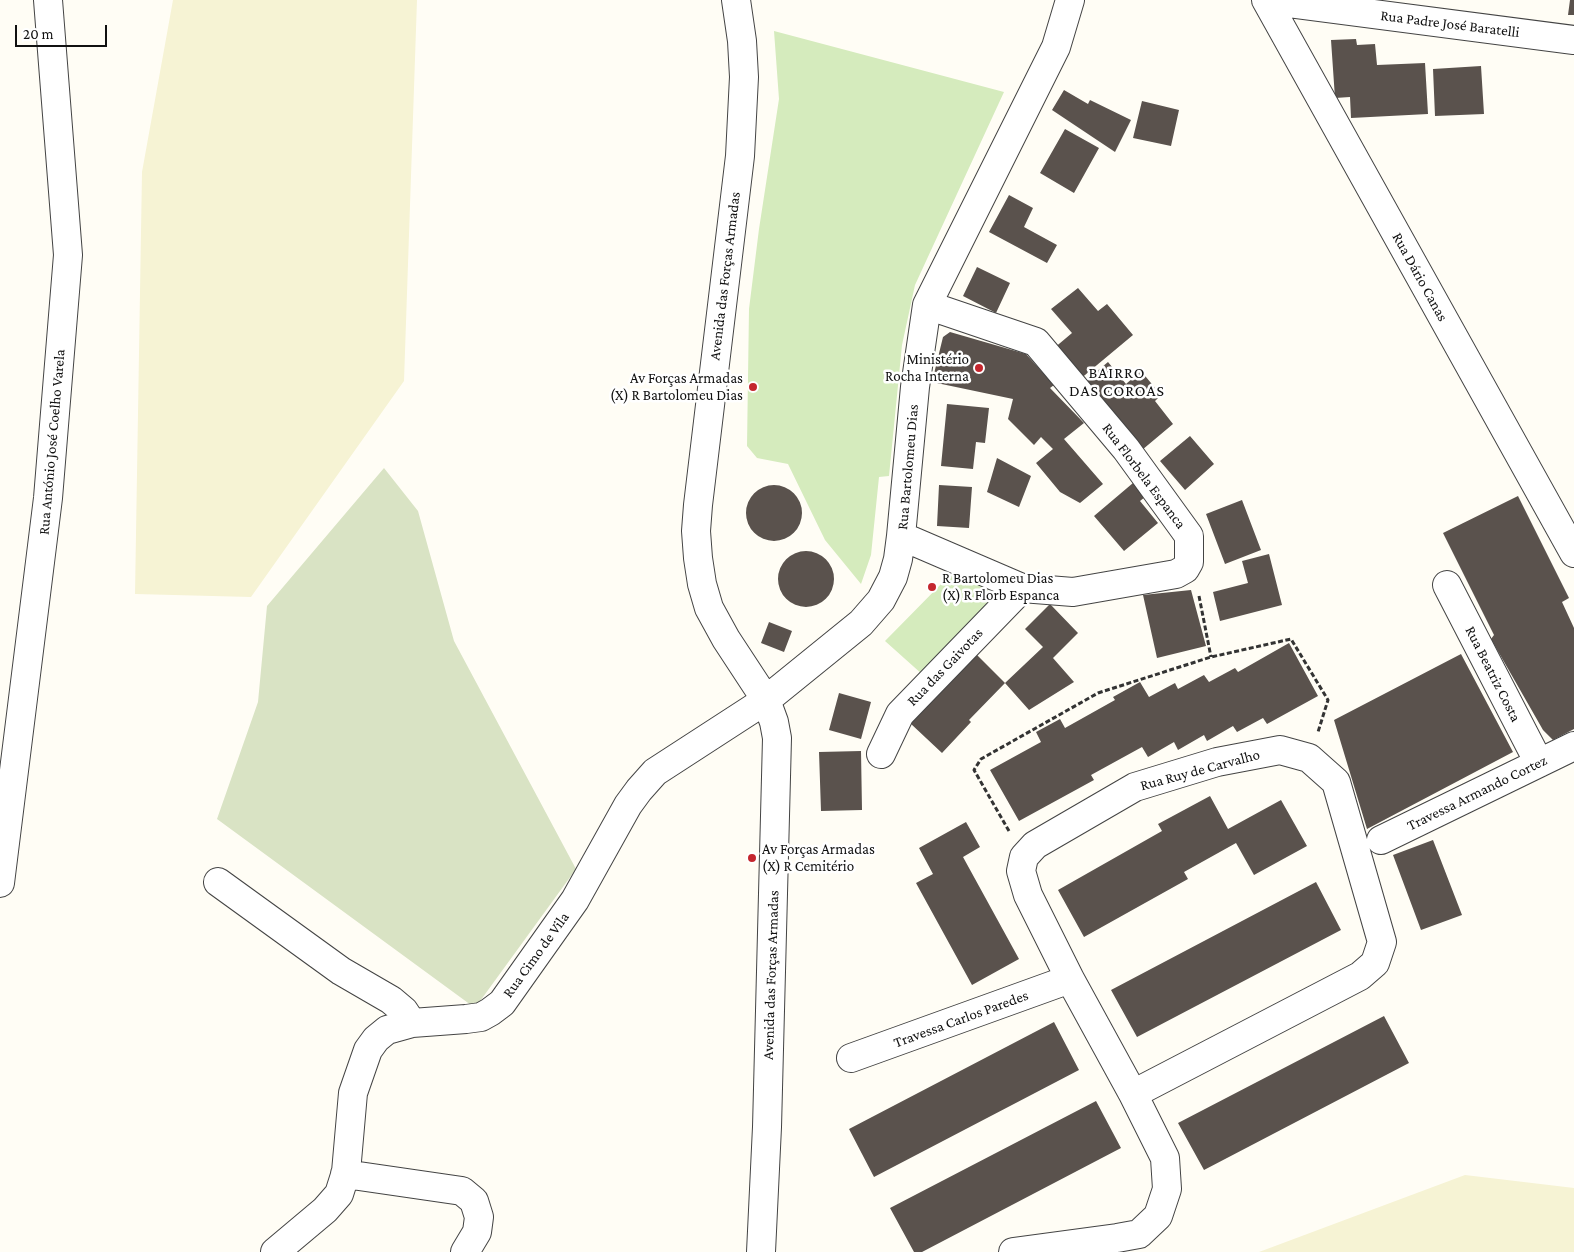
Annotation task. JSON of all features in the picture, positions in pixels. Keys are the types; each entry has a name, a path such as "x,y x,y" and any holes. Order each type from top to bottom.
{"street":[{"name":"Rua António José Coelho Varela","path":"0,883 48,498 68,255 48,0"},
{"name":"Avenida das Forças Armadas","path":"736,0 742,42 744,77 740,156 696,531 702,584 710,608 726,639 766,700 774,722 777,738 767,1127 761,1252"},
{"name":"Rua Bartolomeu Dias","path":"766,700 861,622 881,600 893,577 902,536 915,387 928,305 1056,47 1070,0"},
{"name":"Rua Padre José Baratelli","path":"1266,0 1574,40"},
{"name":"Rua Dário Canas","path":"1266,0 1574,553"},
{"name":"Rua Florbela Espanca","path":"928,305 1036,342 1126,449 1189,536 1189,562 1186,569"},
{"path":"902,536 1022,588 1073,592 1176,574 1186,569"},
{"name":"Rua Beatriz Costa","path":"1447,585 1539,763"},
{"name":"Rua das Gaivotas","path":"880,754 900,714 1022,588"},
{"name":"Rua Cimo de Vila","path":"275,1252 325,1210 339,1194 345,1174 353,1093 368,1050 376,1039 387,1030 412,1023 481,1017 502,1003 575,900 628,805 639,790 655,772 766,700"},
{"name":"Travessa Armando Cortez","path":"1381,840 1574,746"},
{"name":"Rua Ruy de Carvalho","path":"1024,857 1035,846 1135,787 1217,762 1280,750 1309,758 1336,782 1382,942 1374,963 1360,976 1133,1094"},
{"path":"1013,1252 1139,1234 1158,1216 1168,1189 1165,1158 1133,1094 1070,979 1028,895 1021,871 1024,857"},
{"path":"218,882 341,971 391,1000 404,1012 412,1023"},
{"name":"Travessa Carlos Paredes","path":"851,1058 1070,979"},
{"path":"345,1174 462,1191 474,1201 479,1217 477,1232 465,1252"}],"path":[{"path":"1186,569 1195,580 1211,657"},
{"path":"1024,857 974,770 981,759 1098,693 1211,657 1291,639 1328,700 1309,758"}],"shaded area":[{"path":"173,0 417,0 404,381 251,597 135,594 142,172"},
{"path":"1465,1175 1574,1188 1574,1252 1259,1252"}],"green space":[{"path":"774,31 1004,92 915,285 902,345 889,476 879,477 871,555 861,584 825,540 788,464 757,458 747,446 749,309 779,99"},
{"path":"384,468 418,511 454,641 576,869 475,1008 217,819 258,702 267,606"},
{"path":"954,574 981,583 987,588 990,599 986,607 923,675 885,641 946,579"}],"building":[{"path":"1570,0 1574,0 1574,15 1568,15"},
{"path":"1356,39 1357,45 1375,44 1377,65 1425,63 1428,114 1351,118 1350,97 1335,98 1331,40"},
{"path":"1481,66 1484,114 1435,116 1433,69"},
{"path":"1064,90 1088,104 1090,100 1131,120 1115,152 1052,110"},
{"path":"1142,101 1179,110 1171,146 1133,138"},
{"path":"1065,129 1099,148 1074,193 1040,173"},
{"path":"1009,195 1033,208 1024,227 1057,245 1047,263 989,232"},
{"path":"977,267 1010,283 996,313 963,296"},
{"path":"1078,288 1098,311 1107,304 1133,335 1079,380 1053,349 1072,333 1051,309"},
{"path":"950,332 1026,354 1054,385 1050,388 1084,423 1064,439 1103,484 1080,503 1060,492 1036,463 1053,449 1041,437 1034,445 1008,419 1013,399 932,382 943,337"},
{"path":"1108,362 1126,384 1141,371 1161,395 1155,401 1173,424 1142,450 1084,382"},
{"path":"947,404 989,408 985,443 976,442 973,469 941,466"},
{"path":"1190,436 1214,464 1185,490 1160,461"},
{"path":"997,458 1031,476 1019,507 987,492"},
{"path":"1133,483 1145,497 1140,501 1158,523 1124,551 1094,516"},
{"path":"769,485 779,485 794,493 800,502 802,513 800,524 794,533 779,541 769,541 758,536 751,529 746,518 746,508 751,497 758,490"},
{"path":"939,485 972,487 969,528 937,526"},
{"path":"1518,496 1569,598 1562,602 1574,628 1574,729 1553,740 1543,730 1491,639 1494,635 1443,533"},
{"path":"1242,500 1261,550 1225,564 1206,514"},
{"path":"801,551 811,551 826,559 832,568 834,579 832,590 826,599 811,607 801,607 790,602 783,595 778,584 778,574 783,563 790,556"},
{"path":"1269,554 1282,605 1220,621 1213,592 1248,583 1242,561"},
{"path":"1191,590 1206,646 1157,658 1143,595"},
{"path":"1050,604 1078,633 1053,658 1074,682 1029,710 1005,683 1043,647 1025,629"},
{"path":"769,622 792,631 784,652 761,643"},
{"path":"1289,643 1318,696 1267,724 1263,718 1237,732 1233,726 1207,741 1204,735 1178,750 1174,742 1148,757 1142,747 1091,775 1094,780 1019,821 990,770 1041,742 1036,732 1060,719 1065,728 1115,700 1113,697 1140,682 1149,697 1175,683 1178,689 1204,675 1209,682 1235,668 1238,672"},
{"path":"972,650 1005,683 969,720 971,722 942,753 910,723 940,693 935,688"},
{"path":"1461,654 1513,752 1367,829 1334,720"},
{"path":"839,693 871,702 861,739 829,730"},
{"path":"861,751 862,810 821,811 819,752"},
{"path":"1210,796 1228,829 1281,800 1307,846 1254,875 1236,843 1184,872 1188,879 1084,937 1058,890 1162,831 1158,824"},
{"path":"966,822 980,847 963,857 1019,959 972,985 916,883 933,874 919,848"},
{"path":"1433,840 1462,915 1421,930 1393,855"},
{"path":"1316,882 1341,930 1137,1037 1111,990"},
{"path":"1384,1016 1409,1063 1204,1170 1178,1123"},
{"path":"1054,1022 1079,1070 874,1177 849,1129"},
{"path":"1096,1101 1121,1148 922,1252 914,1252 890,1208"}],"place":[{"name":"Ministério Rocha Interna","path":"979,368"},
{"name":"Av Forças Armadas (X) R Bartolomeu Dias","path":"753,387"},
{"name":"R Bartolomeu Dias (X) R Florb Espanca","path":"932,587"},
{"name":"Av Forças Armadas (X) R Cemitério","path":"752,858"}],"district":[{"name":"BAIRRO DAS COROAS","path":"1117,382"}]}
